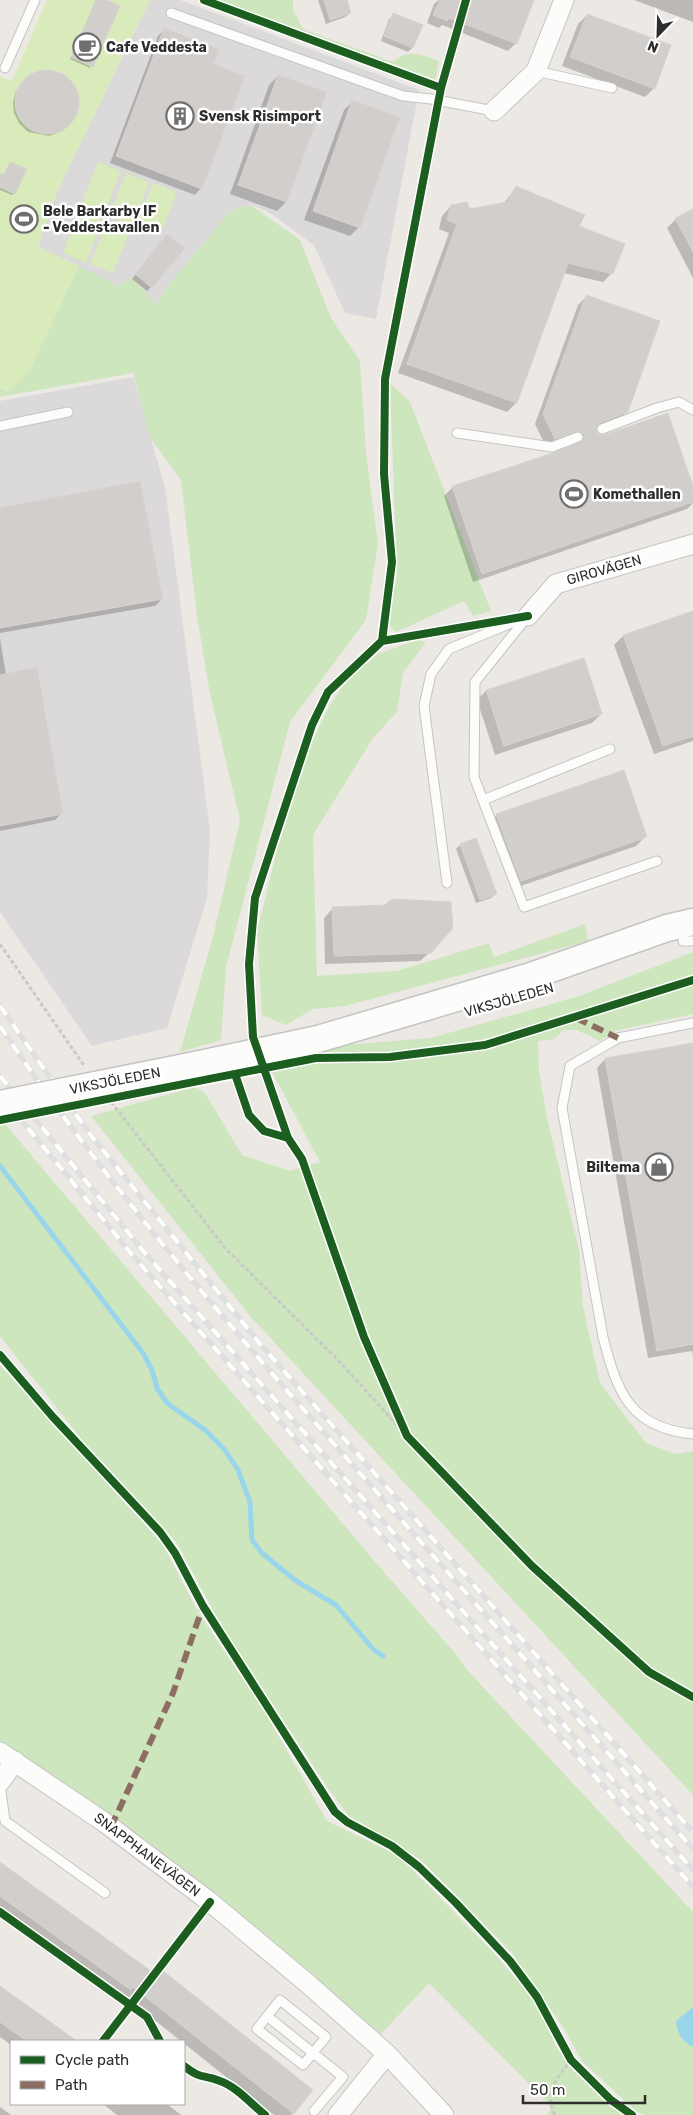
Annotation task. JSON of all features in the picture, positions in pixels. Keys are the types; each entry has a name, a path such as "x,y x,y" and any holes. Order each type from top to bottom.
{"main road":[{"name":"VIKSJÖLEDEN","path":"0,1104 318,1039 367,1034 450,1016 552,988 686,934 693,909"}],"street":[{"path":"494,111 536,71 564,0"},
{"name":"GIROVÄGEN","path":"528,616 556,584 693,544"},
{"name":"SNAPPHANEVÄGEN","path":"0,1783 8,1756 104,1822 210,1902 307,1983 387,2054 444,2115"},
{"path":"338,2115 387,2054"}],"lane":[{"path":"5,68 35,0"},
{"path":"171,13 403,96 431,99 494,111"},
{"path":"536,71 612,88"},
{"path":"602,429 679,402 693,410"},
{"path":"0,426 68,412"},
{"path":"456,433 552,447 578,437"},
{"path":"528,616 475,682 474,777 524,907 658,861"},
{"path":"447,883 424,706 432,674 449,649 528,616"},
{"path":"483,800 610,749"},
{"path":"693,1023 618,1038 570,1066 562,1108 603,1337 612,1373 624,1398 644,1420 675,1432 693,1434"},
{"path":"0,1783 3,1825 105,1893"},
{"path":"280,2000 326,2037 303,2065 257,2029 268,2016 280,2000"},
{"path":"268,2016 359,2090"},
{"path":"314,2111 343,2077"}],"path":[{"path":"0,944 89,1074"},
{"path":"104,1097 122,1096"},
{"path":"104,1097 226,1249 339,1360 414,1442"},
{"path":"396,1409 407,1436"},
{"path":"567,2052 578,2066"},
{"path":"555,2115 549,2103 552,2087 572,2060"}],"shaded area":[{"path":"150,0 180,0 419,90 376,319 345,313 314,245 267,211 251,205 231,210 171,282 156,305 132,277 118,286 38,247 57,192"},
{"path":"133,377 165,487 210,830 207,898 167,1028 92,1046 0,912 0,401"}],"green space":[{"name":"Bele Barkarby IF - Veddestavallen","path":"47,0 150,0 57,192 38,247 79,266 30,369 9,392 0,388 0,76 12,81"},
{"path":"212,0 293,0 293,9 303,29 393,62 404,55 410,54 439,61 435,82"},
{"path":"98,162 121,171 104,214 81,205"},
{"path":"126,173 149,182 132,226 109,216"},
{"path":"153,183 177,192 160,235 136,226"},
{"path":"251,205 300,240 331,318 360,361 366,453 378,544 366,620 290,722 226,967 221,1040 180,1052 213,936 240,820 210,694 197,616 181,480 149,436 133,373 0,397 0,388 9,392 30,369 79,266 118,286 132,277 156,305 171,282 231,210"},
{"path":"80,210 103,220 86,263 63,253"},
{"path":"107,221 130,230 113,273 90,264"},
{"path":"390,383 410,402 491,611 473,616 464,601 396,632 388,624 397,574"},
{"path":"417,640 426,642 403,673 397,712 373,738 313,835 317,976 397,971 489,943 494,957 585,924 588,941 345,1006 313,1009 286,1025 262,1015 257,932 277,850 311,743 330,705 349,677 378,654"},
{"path":"693,952 693,1014 615,1031 600,1041 577,1030 564,1030 554,1039 538,1041 539,1071 547,1118 579,1250 583,1306 600,1383 646,1443 675,1454 693,1451 693,1795 251,1317 91,1116 195,1087 205,1093 242,1155 290,1171 320,1162 272,1072 275,1071 275,1055 344,1045 431,1038 579,996"},
{"path":"0,1118 469,1672 693,1912 693,2115 645,2115 636,2111 582,2061 565,2030 512,1953 420,1859 350,1817 328,1788 222,1627 177,1543 82,1440 0,1336"},
{"path":"0,1365 163,1545 198,1612 263,1709 327,1821 399,1856 493,1952 534,2000 558,2050 599,2095 622,2115 547,2115 552,2107 429,1983 381,2034 243,1918 149,1844 51,1775 0,1744"}],"water":[{"path":"693,2007 693,2047 681,2037 676,2021"}],"building":[{"path":"96,0 107,0 120,6 93,67 71,57"},
{"path":"324,0 347,0 351,13 330,20"},
{"path":"440,0 534,0 517,44 449,18 447,21 433,15"},
{"path":"393,13 423,25 413,48 384,36"},
{"path":"587,14 671,45 655,89 570,57"},
{"name":"Svensk Risimport","path":"164,28 219,49 214,64 245,76 202,189 116,156"},
{"path":"41,70 53,70 70,79 77,90 79,102 77,114 70,125 53,134 41,134 29,129 20,120 15,108 15,96 20,84 29,75"},
{"path":"278,75 327,92 287,202 238,185"},
{"path":"352,100 400,117 360,228 313,211"},
{"path":"10,162 27,169 15,194 0,187 0,173 4,175"},
{"path":"516,186 585,215 579,226 625,244 613,274 568,263 517,403 407,364 457,224 447,220 451,205 467,202 470,209 507,202"},
{"path":"693,209 693,252 675,218"},
{"path":"167,234 185,248 152,288 135,274"},
{"name":"Komethallen","path":"586,295 660,321 628,412 599,423 596,431 598,434 604,435 668,413 693,486 693,502 482,574 452,486 554,453 583,441 584,434 578,431 555,439 543,414"},
{"path":"140,481 163,599 0,628 0,508"},
{"path":"693,611 693,736 663,746 623,635"},
{"path":"584,658 602,714 504,746 486,690"},
{"path":"37,667 63,814 0,826 0,675"},
{"path":"624,770 647,837 521,881 496,814"},
{"path":"476,838 497,894 480,900 460,844"},
{"path":"392,899 451,902 453,928 431,953 334,956 332,907 385,905"},
{"name":"Biltema","path":"693,1043 693,1344 657,1351 605,1058"},
{"path":"0,1862 158,1976 162,1970 313,2090 294,2114 133,1987 131,1990 0,1896"},
{"path":"0,1986 76,2040 26,2040 0,2022"}],"waterway":[{"path":"0,1166 143,1353 152,1370 157,1388 167,1403 205,1430 225,1450 238,1470 250,1502 252,1540 262,1553 296,1581 336,1605 373,1649 383,1656"}],"railway":[{"path":"0,1006 89,1133 261,1345 693,1832"},
{"path":"0,1026 41,1086 129,1203 222,1315 693,1849"},
{"path":"0,1076 144,1252 693,1870"},
{"path":"0,1094 134,1257 693,1887"}],"marked path":[{"path":"576,1018 618,1038"},
{"path":"111,1827 173,1693 203,1606"}],"cycle path":[{"path":"204,0 441,88"},
{"path":"382,641 392,562 384,474 385,379 441,88 466,0"},
{"path":"528,616 382,641 328,692 312,725 255,898 249,964 253,1037 288,1138 302,1159 364,1337 407,1436 532,1566 649,1672 693,1697"},
{"path":"0,1120 316,1058 390,1057 485,1045 693,980"},
{"path":"235,1074 249,1115 264,1131 288,1138"},
{"path":"0,1355 52,1416 160,1532 175,1553 203,1606 335,1812 347,1822 392,1846 419,1867 456,1903 510,1961 537,1997 571,2060 611,2100 632,2115"},
{"path":"104,2040 210,1902"},
{"path":"0,1912 147,2017 159,2040"},
{"path":"185,2067 199,2075 220,2081 232,2087 265,2115"}],"place":[{"name":"Cafe Veddesta","path":"87,47"},
{"name":"Svensk Risimport","path":"180,116"},
{"name":"Bele Barkarby IF - Veddestavallen","path":"24,219"},
{"name":"Komethallen","path":"574,494"},
{"name":"Biltema","path":"659,1167"}]}
